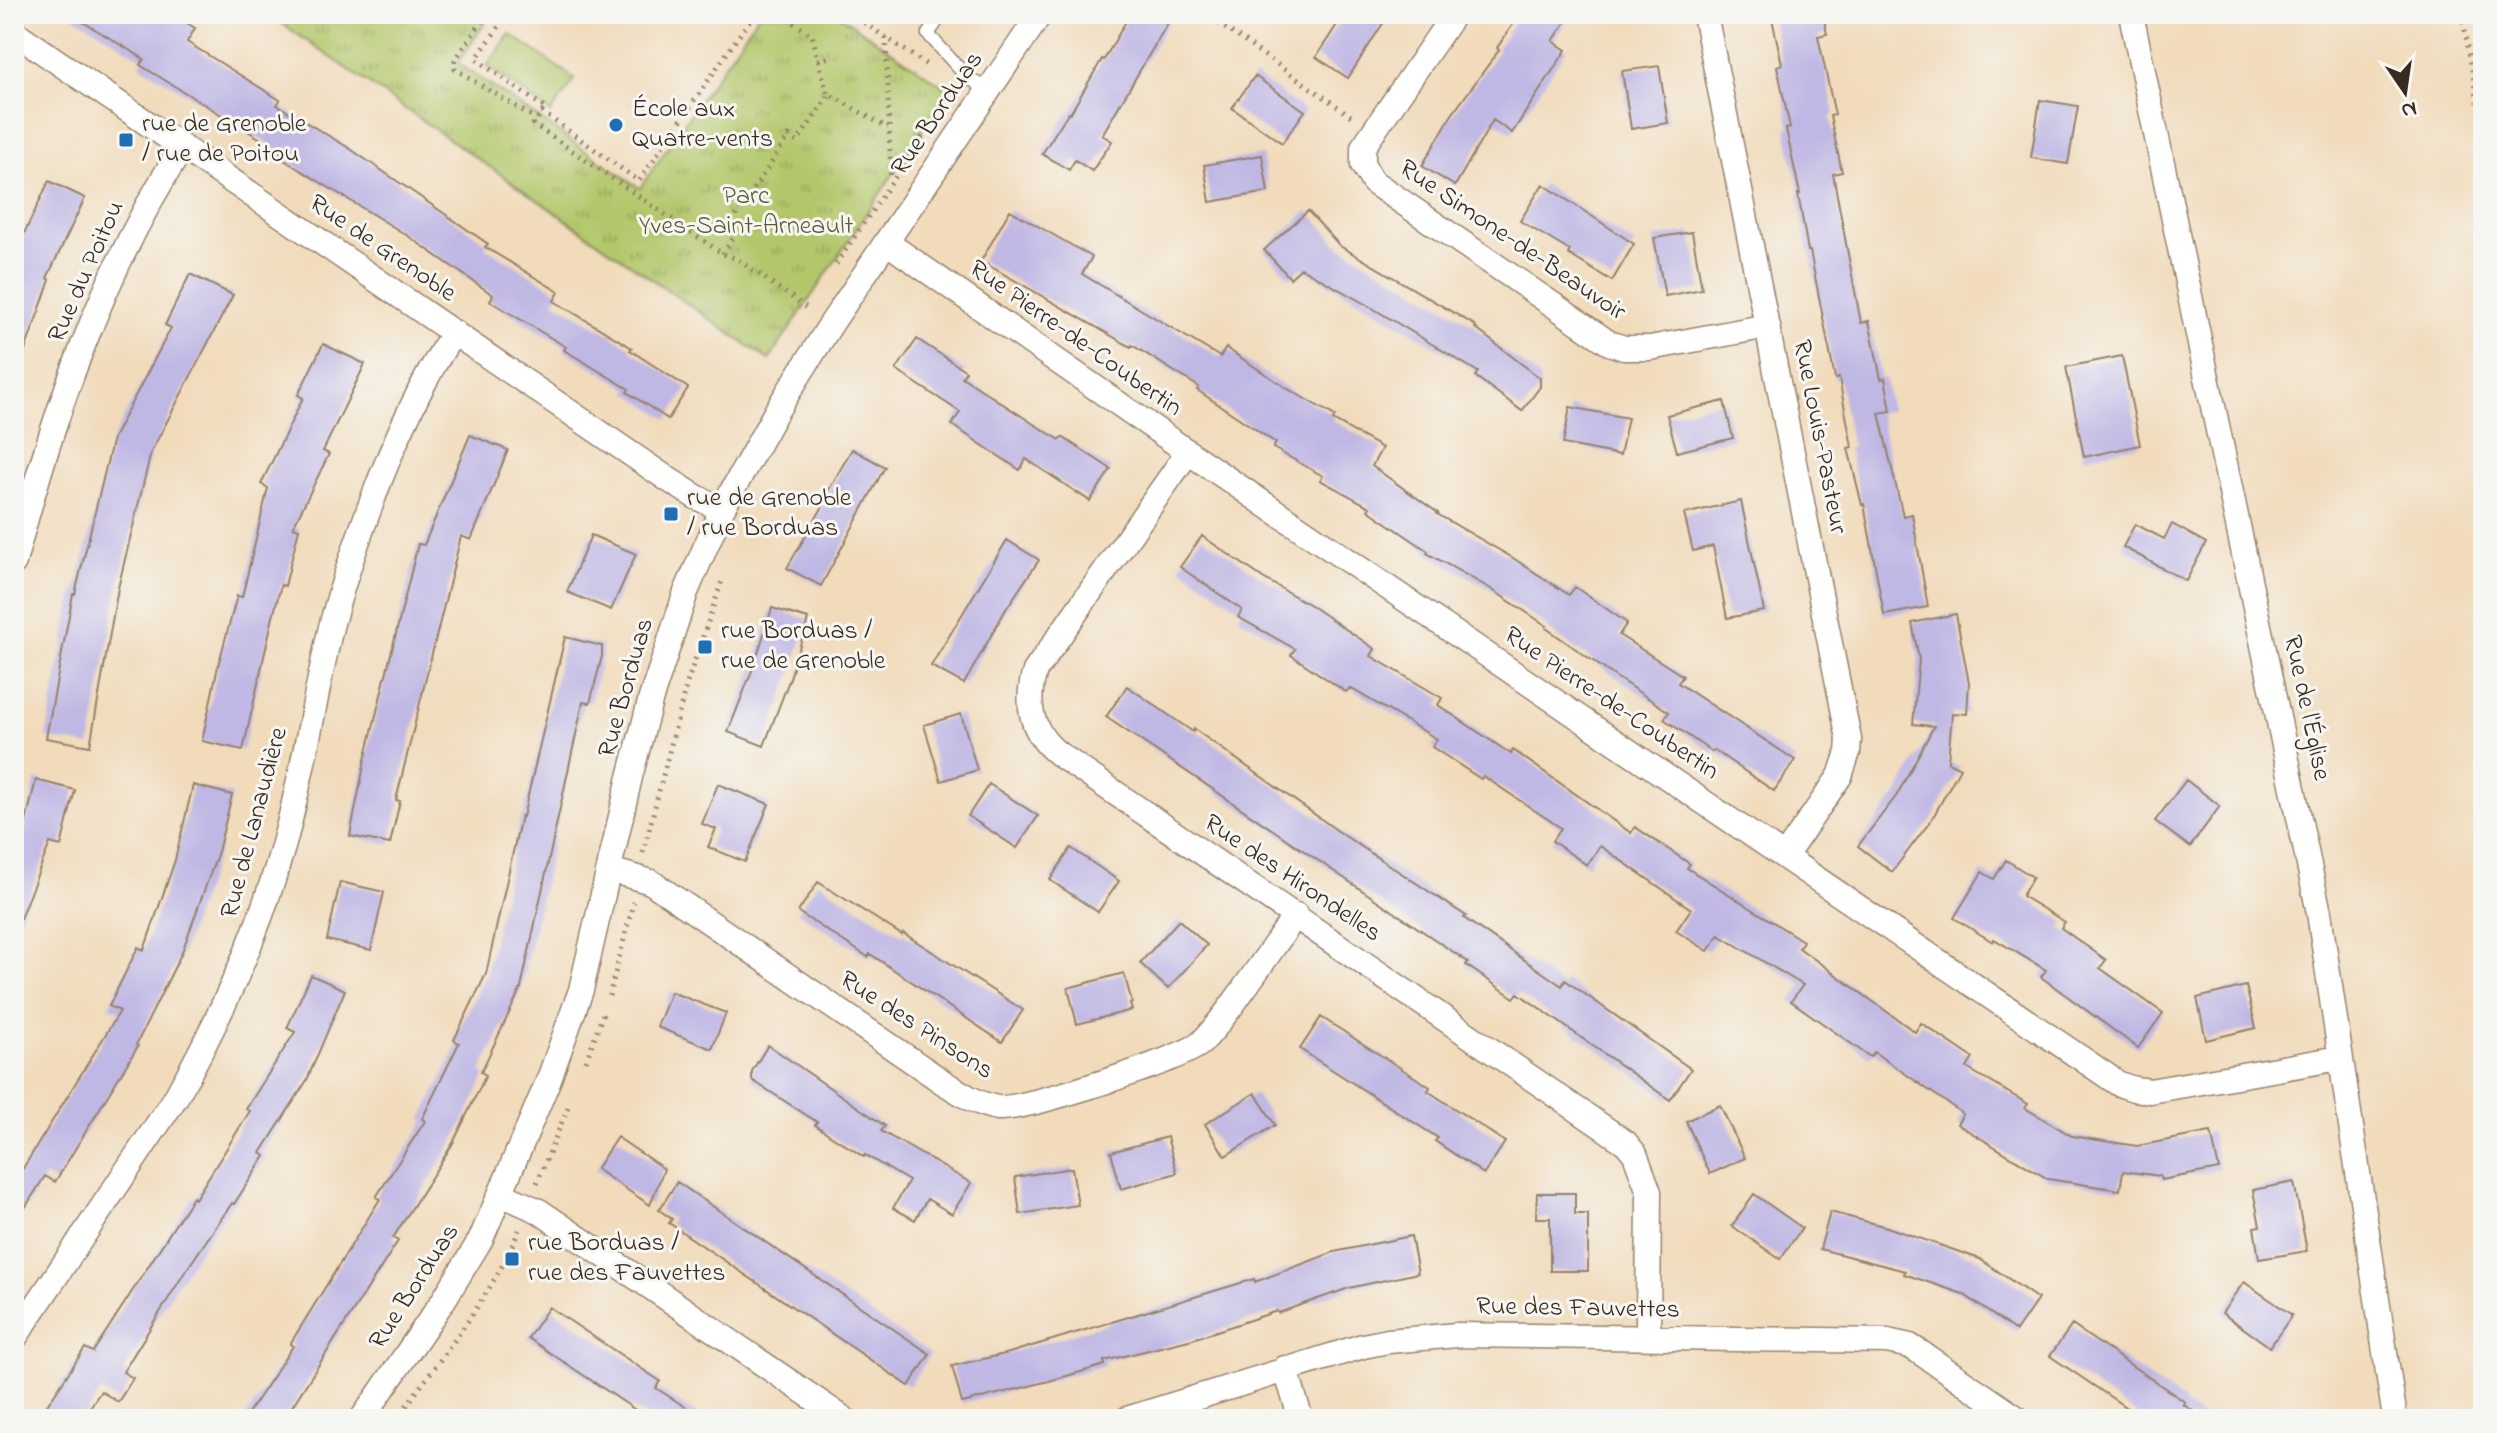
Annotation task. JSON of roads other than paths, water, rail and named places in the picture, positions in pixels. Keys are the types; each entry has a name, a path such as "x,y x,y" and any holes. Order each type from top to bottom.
{"street":[{"name":"Rue Borduas","path":"362,1419 481,1239 549,1079 577,1002 630,777 659,671 697,565 722,509 783,399 1040,14"},
{"name":"Rue Simone-de-Beauvoir","path":"1454,14 1363,147 1363,165 1373,182 1609,343 1624,348 1650,348 1768,326"},
{"name":"Rue Louis-Pasteur","path":"1705,14 1849,739 1840,776 1785,856"},
{"name":"Rue de l'Église","path":"2131,14 2316,897 2395,1419"},
{"name":"Rue de Grenoble","path":"14,32 666,478 722,509"},
{"name":"Rue du Poitou","path":"14,562 58,416 103,298 143,213 182,148"},
{"name":"Rue Pierre-de-Coubertin","path":"886,242 1188,452 2119,1084 2150,1091 2340,1058"},
{"name":"Rue de Lanaudière","path":"14,1339 176,1097 238,975 284,843 332,623 358,541 418,390 454,332"},
{"name":"Rue des Hirondelles","path":"1188,452 1035,671 1029,696 1038,733 1046,744 1626,1143 1635,1154 1649,1192 1648,1337"},
{"name":"Rue des Pinsons","path":"610,870 651,882 943,1082 982,1104 997,1108 1011,1108 1053,1097 1198,1046 1225,1014 1296,915"},
{"path":"501,1194 539,1211 844,1419"},
{"name":"Rue des Fauvettes","path":"1127,1419 1363,1346 1457,1335 1899,1343 1921,1353 2018,1419"},
{"path":"1285,1368 1301,1419"}],"lane":[{"path":"942,14 928,34 965,75 988,91"}],"place":[{"name":"École aux Quatre-vents","path":"616,125"},
{"name":"rue de Grenoble / rue de Poitou","path":"126,140"},
{"name":"rue de Grenoble / rue Borduas","path":"671,514"},
{"name":"rue Borduas / rue de Grenoble","path":"705,647"},
{"name":"rue Borduas / rue des Fauvettes","path":"512,1259"}],"park label":[{"name":"Parc Yves-Saint-Arneault","path":"746,212"}]}
